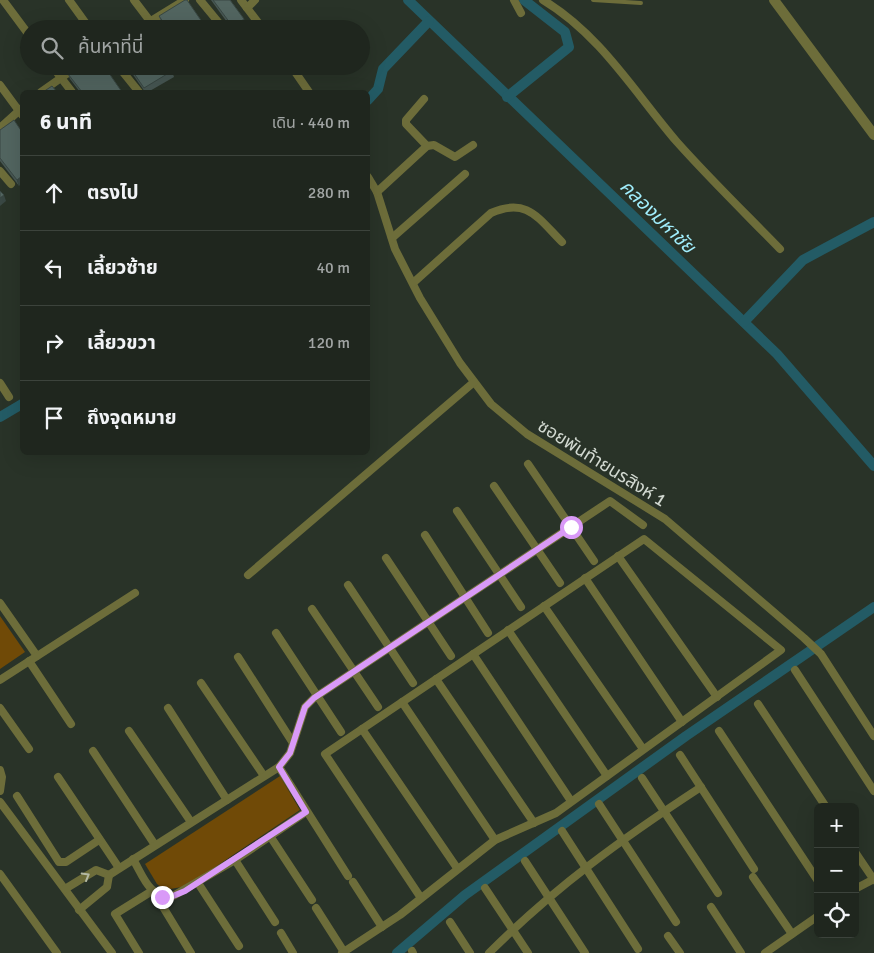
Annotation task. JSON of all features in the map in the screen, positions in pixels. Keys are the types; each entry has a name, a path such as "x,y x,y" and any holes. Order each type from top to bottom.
{"street":[{"path":"3,0 20,23"},
{"path":"68,0 83,20"},
{"path":"134,0 149,20"},
{"path":"152,20 184,0"},
{"path":"200,0 217,20"},
{"path":"241,0 256,20"},
{"path":"247,8 255,0"},
{"path":"514,0 521,13"},
{"path":"543,0 556,8 595,41 678,144 780,249"},
{"path":"774,0 874,135"},
{"path":"59,75 70,90"},
{"path":"45,90 65,75"},
{"path":"125,75 137,90"},
{"path":"297,75 308,90"},
{"path":"0,85 20,110"},
{"path":"424,99 406,120 406,124 427,146"},
{"path":"0,128 20,112"},
{"path":"377,192 427,146 434,145 455,157 473,144"},
{"path":"0,172 11,184"},
{"path":"392,238 465,174"},
{"name":"ซอยพันท้ายนรสิงห์ 1","path":"370,180 377,192 395,249 413,283 474,382 491,404 527,434 665,519 804,638 821,654 874,736"},
{"path":"413,283 491,213 505,207 520,206 533,213 562,242"},
{"path":"248,575 474,382"},
{"path":"0,383 9,397"},
{"path":"528,464 594,561"},
{"path":"494,486 560,583"},
{"path":"79,910 107,887 109,875 279,767 290,753 305,707 318,696 610,501 644,525"},
{"path":"457,511 521,607"},
{"path":"424,535 488,634"},
{"path":"270,836 343,952 382,927 421,898 495,840 556,813 781,650 644,539 325,754 421,898"},
{"path":"618,556 717,696"},
{"path":"386,558 451,656"},
{"path":"585,578 682,722"},
{"path":"348,585 412,683"},
{"path":"0,680 134,594"},
{"path":"0,602 37,656"},
{"path":"544,606 643,749"},
{"path":"312,609 378,707"},
{"path":"508,630 607,776"},
{"path":"276,633 341,732"},
{"path":"473,654 571,802"},
{"path":"238,657 293,743"},
{"path":"29,661 72,724"},
{"path":"795,670 874,791"},
{"path":"436,679 534,822"},
{"path":"201,683 264,776"},
{"path":"402,702 495,840"},
{"path":"758,704 823,803"},
{"path":"0,708 29,749"},
{"path":"168,708 227,800"},
{"path":"362,729 458,868"},
{"path":"130,731 191,822"},
{"path":"719,731 814,875"},
{"path":"93,751 155,846"},
{"path":"680,755 792,934"},
{"path":"279,767 306,812 382,927"},
{"path":"0,770 2,777 0,791"},
{"path":"58,777 119,868"},
{"path":"642,778 718,893"},
{"path":"489,953 547,896 584,867 701,786"},
{"path":"16,796 59,862 66,862 99,840"},
{"path":"0,802 112,953"},
{"path":"599,804 676,922"},
{"path":"133,860 152,891 162,897 173,896 235,860 306,812"},
{"path":"562,831 638,949"},
{"path":"859,858 874,879 859,887"},
{"path":"235,860 275,922"},
{"path":"525,861 585,953"},
{"path":"65,889 96,870 109,875"},
{"path":"0,874 57,953"},
{"path":"198,883 239,946"},
{"path":"485,888 528,953"},
{"path":"139,953 115,914 152,891"},
{"path":"162,897 163,907 191,953"},
{"path":"711,907 741,953"},
{"path":"765,953 814,919"},
{"path":"450,922 470,953"},
{"path":"281,933 293,953"},
{"path":"668,936 680,953"}],"lane":[{"path":"593,0 641,3"}],"shaded area":[{"path":"0,616 25,652 0,669"},
{"path":"280,776 300,810 187,886 165,890 157,884 145,864"}],"building":[{"path":"187,0 201,20 162,20 159,16"},
{"path":"213,0 230,0 244,19 228,20"},
{"path":"69,75 110,75 121,90 80,90"},
{"path":"135,75 165,75 144,88"},
{"path":"52,86 55,90 46,90"},
{"path":"14,120 20,129 20,178 17,180 0,158 0,130"}],"waterway":[{"name":"คลองมหาชัย","path":"408,0 777,354 874,466"},
{"path":"507,97 569,47 565,32 524,0"},
{"path":"370,98 378,89 383,69 429,21"},
{"path":"744,322 803,260 874,222"},
{"path":"0,417 20,405"},
{"path":"397,953 465,895 686,736 874,607"}],"route":[{"path":"162,897 173,896 185,891 306,812 279,767 290,753 305,707 314,698 571,527"}]}
